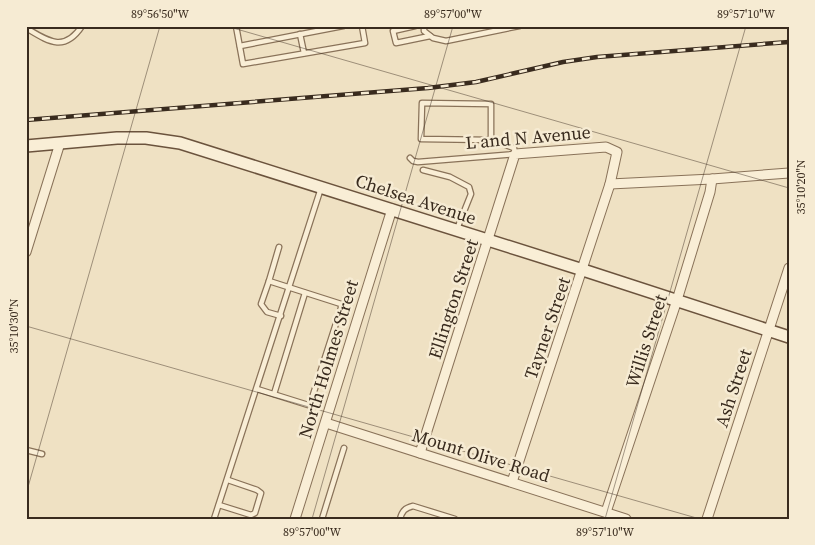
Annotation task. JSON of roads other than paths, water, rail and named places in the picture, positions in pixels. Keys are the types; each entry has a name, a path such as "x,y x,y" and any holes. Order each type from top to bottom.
{"main road":[{"name":"Chelsea Avenue","path":"26,146 117,138 146,138 180,143 789,337"}],"street":[{"path":"26,252 60,143"},
{"name":"L and N Avenue","path":"515,154 606,147 617,152 610,184"},
{"name":"Ellington Street","path":"420,453 515,154"},
{"path":"610,184 789,173"},
{"name":"Willis Street","path":"606,512 677,300 710,192 712,179"},
{"name":"Tayner Street","path":"512,482 610,184"},
{"name":"North Holmes Street","path":"295,519 392,209"},
{"name":"Ash Street","path":"707,519 789,268"},
{"name":"Mount Olive Road","path":"326,423 626,519"}],"lane":[{"path":"26,28 55,43 70,40 82,26"},
{"path":"236,26 243,64 365,43 362,26"},
{"path":"240,46 343,26"},
{"path":"415,26 394,31 396,43 430,36"},
{"path":"424,26 424,31 430,36 446,41 519,26"},
{"path":"300,34 304,53"},
{"path":"492,140 491,104 422,103 422,139 492,140 514,148 515,154"},
{"name":"L and N Avenue","path":"410,158 418,162 515,154"},
{"path":"422,170 450,177 469,187 469,199 457,230"},
{"path":"214,519 322,187"},
{"path":"280,247 261,304 267,312 280,316"},
{"path":"257,389 310,404 341,308 341,304 269,281"},
{"path":"274,394 305,293"},
{"path":"322,519 344,448"},
{"path":"26,450 42,454"},
{"path":"219,505 250,515 255,513 261,493 228,480"},
{"path":"400,519 406,507 413,506 455,519"}],"railway":[{"path":"26,120 428,88 476,82 563,62 597,57 789,42"}]}
